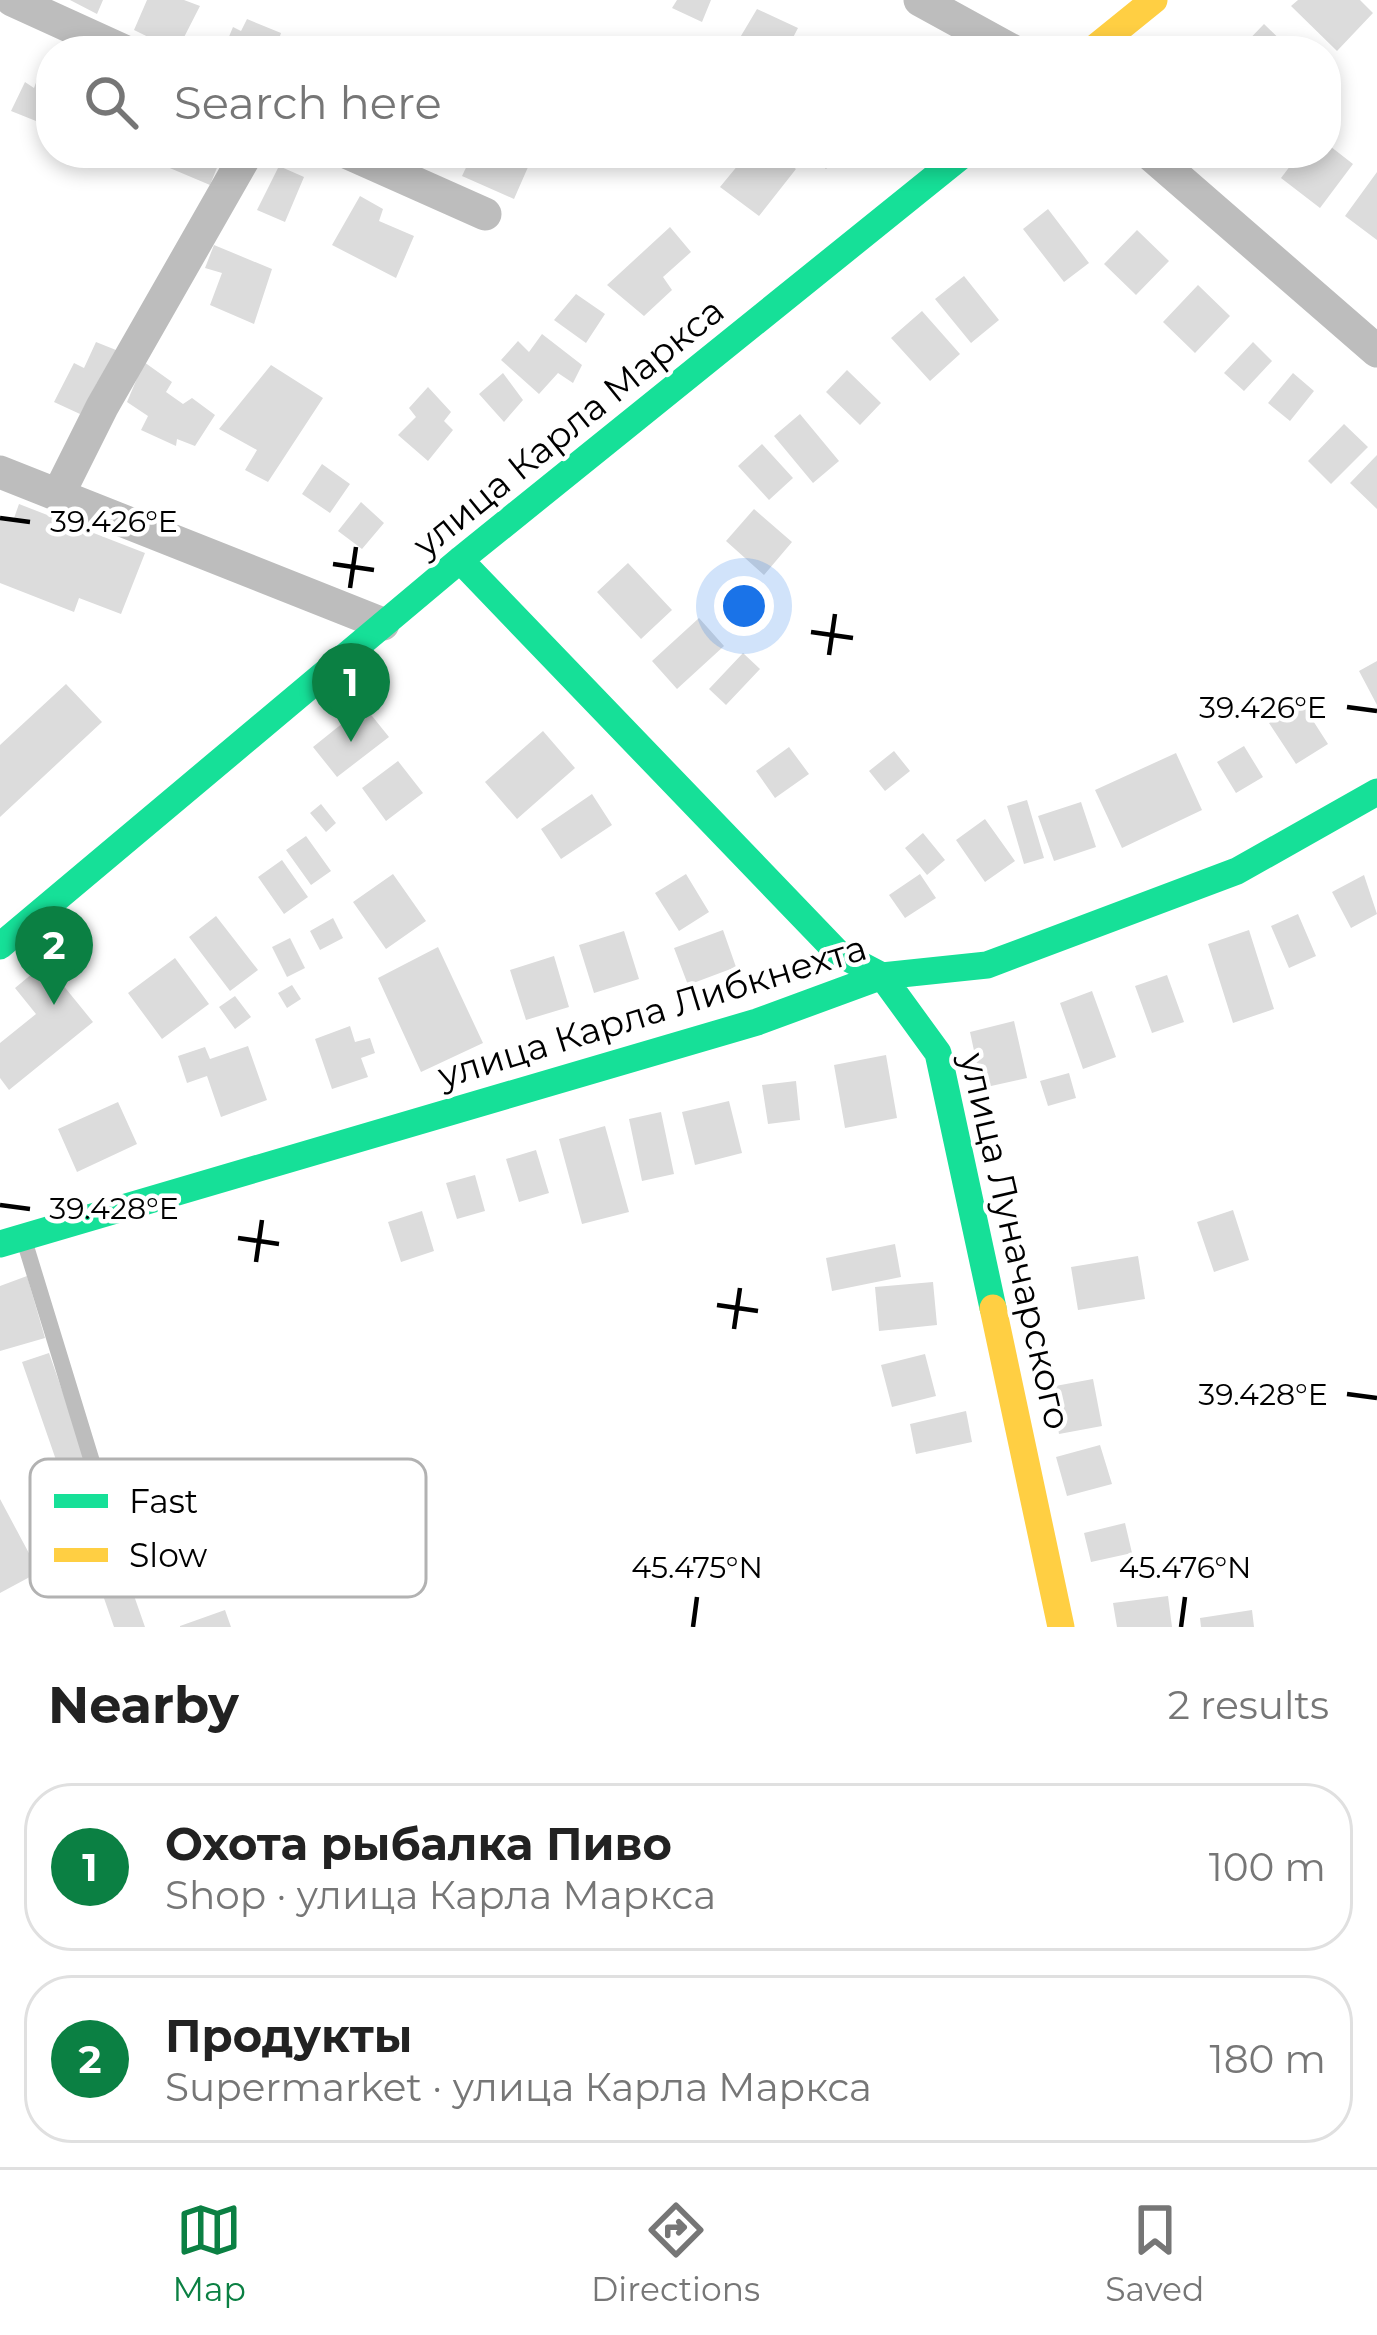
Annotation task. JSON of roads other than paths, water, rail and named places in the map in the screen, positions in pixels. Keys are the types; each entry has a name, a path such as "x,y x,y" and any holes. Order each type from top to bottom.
{"street":[{"path":"12,0 91,36"},
{"path":"920,0 986,36"},
{"path":"1110,36 1154,0"},
{"path":"58,495 102,407 238,168"},
{"path":"381,168 484,214"},
{"name":"улица Карла Маркса","path":"0,946 460,560 946,168"},
{"path":"1166,168 1377,351"},
{"path":"0,472 383,624"},
{"name":"улица Луначарского","path":"460,560 838,952 882,976 938,1053 1061,1627"},
{"name":"улица Карла Либкнехта","path":"12,1240 757,1022 882,976 987,965 1237,871 1377,792"}],"lane":[{"path":"12,1240 87,1459"}],"place":[{"name":"Охота рыбалка Пиво","path":"351,742"},
{"name":"Продукты","path":"54,1005"}]}
